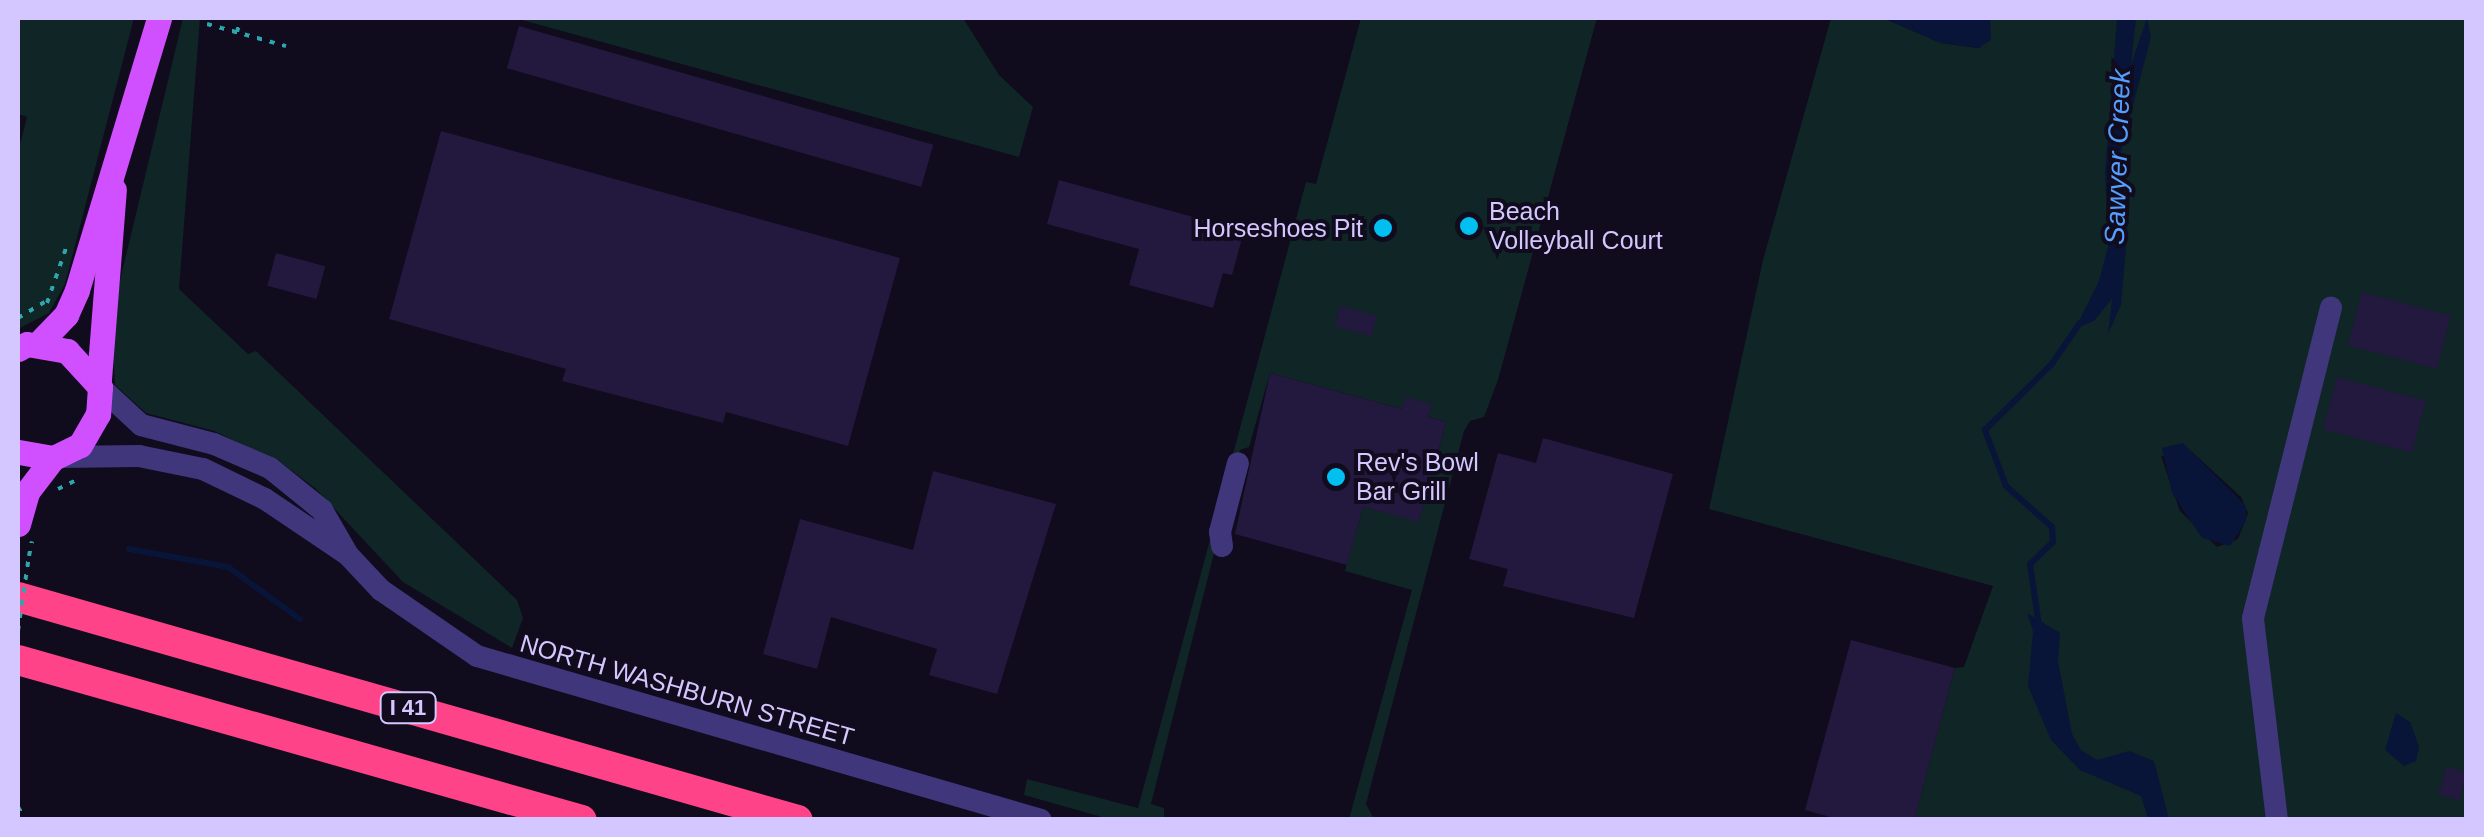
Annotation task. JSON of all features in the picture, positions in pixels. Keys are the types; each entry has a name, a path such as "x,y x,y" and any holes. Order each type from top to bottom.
{"highway":[{"name":"I 41","path":"18,597 798,820"},
{"name":"I 41","path":"18,660 582,820"}],"main road":[{"path":"25,346 72,305 114,180 159,18"},
{"path":"25,530 27,492 56,458 90,432 99,383 114,180"},
{"path":"25,346 67,351 99,383"},
{"path":"18,452 56,458"}],"street":[{"path":"2278,820 2253,618 2331,308"},
{"name":"NORTH WASHBURN STREET","path":"99,383 141,425 214,444 270,468 322,510 348,555"},
{"name":"NORTH WASHBURN STREET","path":"56,458 139,456 203,469 265,499 348,555 404,609 494,662 1042,820"},
{"path":"1222,546 1220,532 1238,464"}],"path":[{"path":"237,32 241,18"},
{"path":"207,24 286,46"},
{"path":"18,318 45,302 59,256"},
{"path":"45,302 53,307"},
{"path":"49,498 71,482 100,478"},
{"path":"18,631 29,556 25,530"},
{"path":"18,807 26,820"}],"green space":[{"path":"18,18 134,18 65,284 49,313 18,329 18,152 27,117 18,114"},
{"path":"183,18 200,18 179,289 248,354 256,351 517,600 523,618 512,648 403,582 316,489 279,461 214,431 146,413 115,385 111,318"},
{"path":"515,18 963,18 999,75 1033,107 1019,157"},
{"path":"1361,18 1597,18 1498,380 1484,417 1470,421 1464,431 1366,804 1374,819 1349,819 1412,590 1345,571 1363,507 1419,521 1446,422 1428,417 1431,405 1402,409 1270,373 1249,447 1240,450 1151,804 1164,808 1164,819 1109,819 1024,795 1027,779 1138,808 1306,182 1316,184"},
{"path":"1831,18 1883,18 1941,43 1979,48 1990,18 2466,18 2466,819 1914,819 1955,668 1964,667 1993,586 1709,509 1763,260","holes":["2191,451 2241,497 2248,513 2238,539 2217,547 2180,511 2161,456"]}],"water":[{"path":"1883,18 1990,18 1991,40 1979,48 1941,43"},
{"path":"2117,18 2136,18 2131,65 2147,18 2151,37 2120,155 2126,247 2121,305 2108,334 2112,299 2094,321 2075,329 2099,281 2109,243 2105,174"},
{"path":"2183,443 2246,506 2246,521 2230,546 2202,538 2172,493 2162,448"},
{"path":"2027,613 2060,633 2058,661 2072,734 2081,750 2097,760 2129,751 2154,761 2169,819 2148,819 2141,796 2080,770 2051,740 2028,686 2033,631"},
{"path":"2396,713 2410,722 2419,747 2416,761 2404,766 2385,750"}],"building":[{"path":"519,26 933,145 921,187 507,68"},
{"path":"441,131 900,258 848,446 726,412 723,423 562,381 566,369 389,319"},
{"path":"1059,180 1244,231 1232,275 1223,273 1213,308 1129,285 1139,249 1047,224"},
{"path":"276,253 325,266 316,299 267,286"},
{"path":"2362,292 2451,316 2437,369 2348,345"},
{"path":"1340,306 1377,316 1371,336 1335,326"},
{"name":"Rev's Bowl Bar Grill","path":"1270,373 1402,409 1406,397 1432,404 1428,417 1446,422 1419,522 1363,507 1347,565 1235,534"},
{"path":"2337,377 2426,401 2412,453 2323,429"},
{"path":"1543,438 1673,474 1634,618 1503,586 1508,569 1469,559 1498,453 1536,463"},
{"path":"933,471 1056,504 997,694 929,675 937,649 831,617 817,669 763,654 800,519 913,550"},
{"path":"1851,640 1955,668 1914,820 1841,820 1805,810"},
{"path":"2446,767 2466,772 2459,800 2439,795"}],"waterway":[{"name":"Sawyer Creek","path":"2039,626 2030,564 2053,542 2052,527 2006,486 1985,430 2051,365 2080,323"},
{"path":"129,549 228,567 300,619"}],"place":[{"name":"Beach Volleyball Court","path":"1469,226"},
{"name":"Horseshoes Pit","path":"1383,228"},
{"name":"Rev's Bowl Bar Grill","path":"1336,477"}]}
